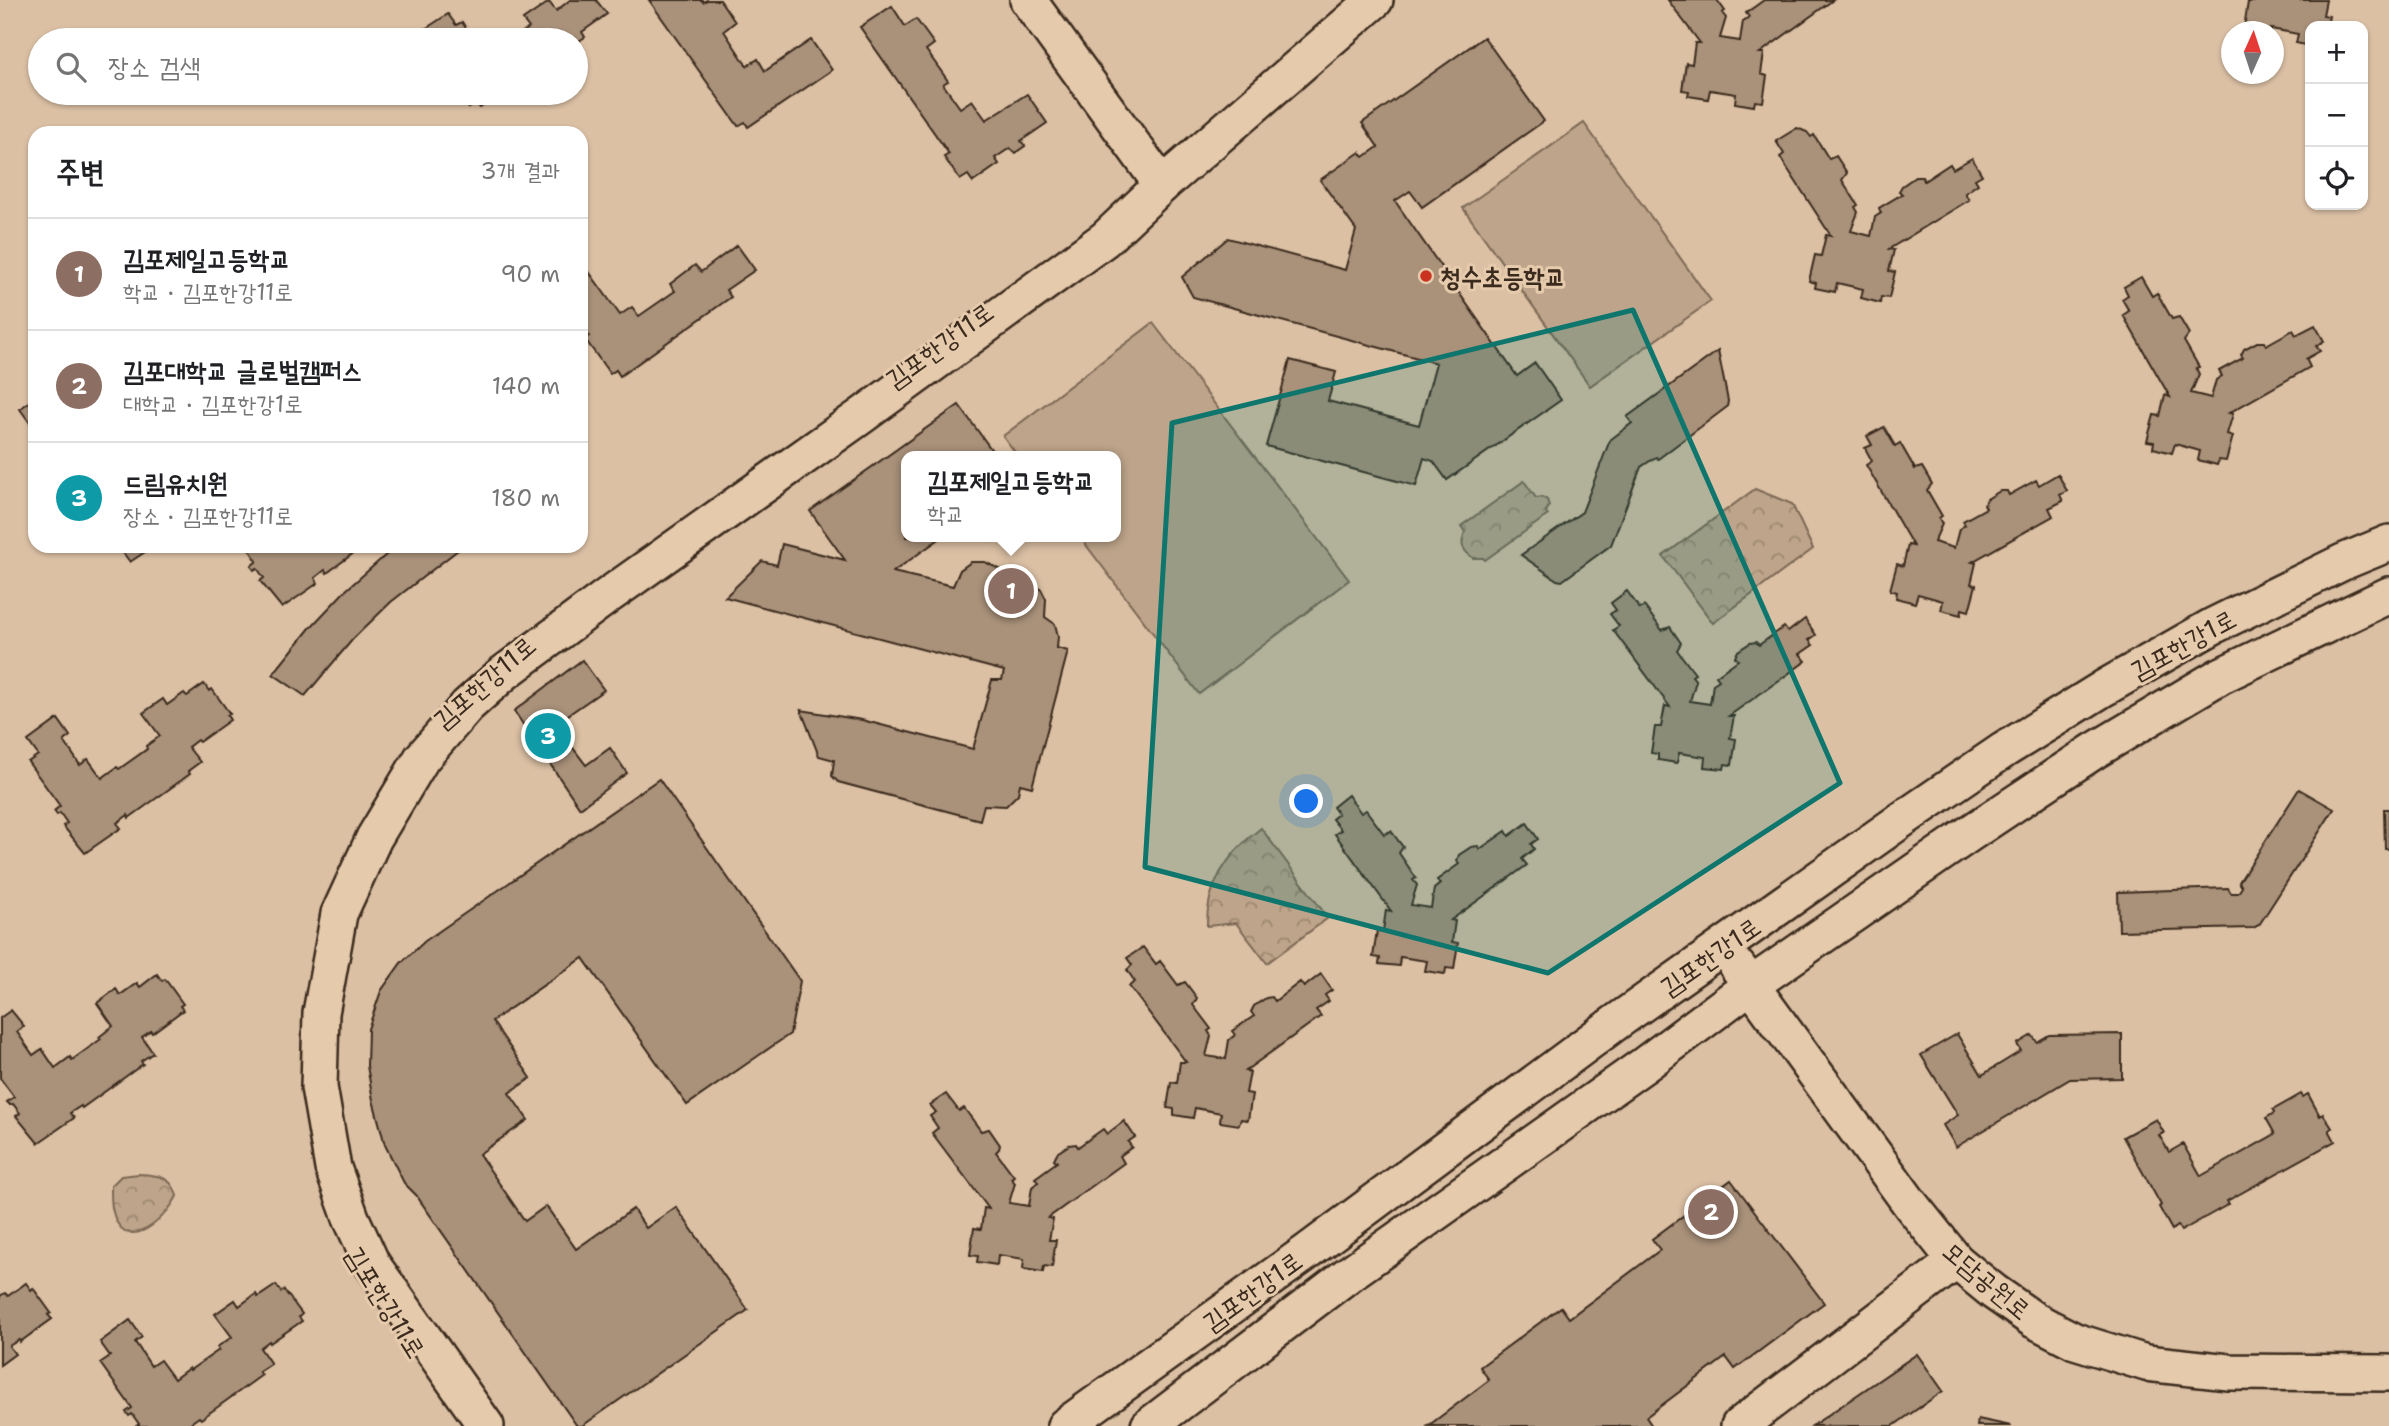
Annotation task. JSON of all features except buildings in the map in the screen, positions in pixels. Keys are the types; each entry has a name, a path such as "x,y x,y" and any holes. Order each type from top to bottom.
{"street":[{"path":"1027,0 1162,185"},
{"name":"김포한강11로","path":"486,1426 372,1264 351,1218 334,1168 319,1087 321,1013 340,914 374,838 422,758 467,706 504,673 1105,239 1162,185 1375,0"},
{"name":"김포한강11로","path":"467,1426 365,1279 338,1220 322,1175 306,1089 309,1011 329,906 365,828 410,751 457,698 500,661 1030,279 1107,220 1162,185"},
{"name":"김포한강1로","path":"1065,1426 1307,1252 1615,1023 2004,750 2104,688 2213,626 2343,562 2389,543"},
{"name":"김포한강1로","path":"1149,1426 1349,1274 1644,1065 1751,985 1958,841 2094,751 2220,676 2389,595"},
{"name":"모담공원로","path":"1723,947 1910,1205 1956,1261 2034,1320 2075,1341 2115,1355 2169,1366 2229,1372 2389,1373"},
{"path":"1739,1426 1956,1261"}],"highlighted area":[{"path":"1633,310 1840,783 1548,973 1145,867 1172,423"}],"green space":[{"path":"1584,123 1711,301 1590,386 1463,208"},
{"path":"1153,323 1349,580 1199,694 1084,542 1121,542 1121,451 1014,451 1003,436"},
{"path":"1524,481 1536,498 1547,500 1548,515 1485,560 1473,558 1463,546 1465,532 1461,526"},
{"path":"1755,489 1792,504 1813,549 1713,623 1663,556"},
{"path":"1261,828 1328,918 1267,963 1236,923 1207,926 1210,897 1221,871 1238,848"},
{"path":"139,1174 163,1178 172,1184 177,1196 163,1216 143,1231 134,1233 125,1231 117,1223 112,1208 111,1186 121,1176"}],"place":[{"name":"청수초등학교","path":"1426,276"},
{"name":"김포제일고등학교","path":"1011,591"},
{"name":"드림유치원","path":"548,736"},
{"name":"김포대학교 글로벌캠퍼스","path":"1711,1212"}]}
